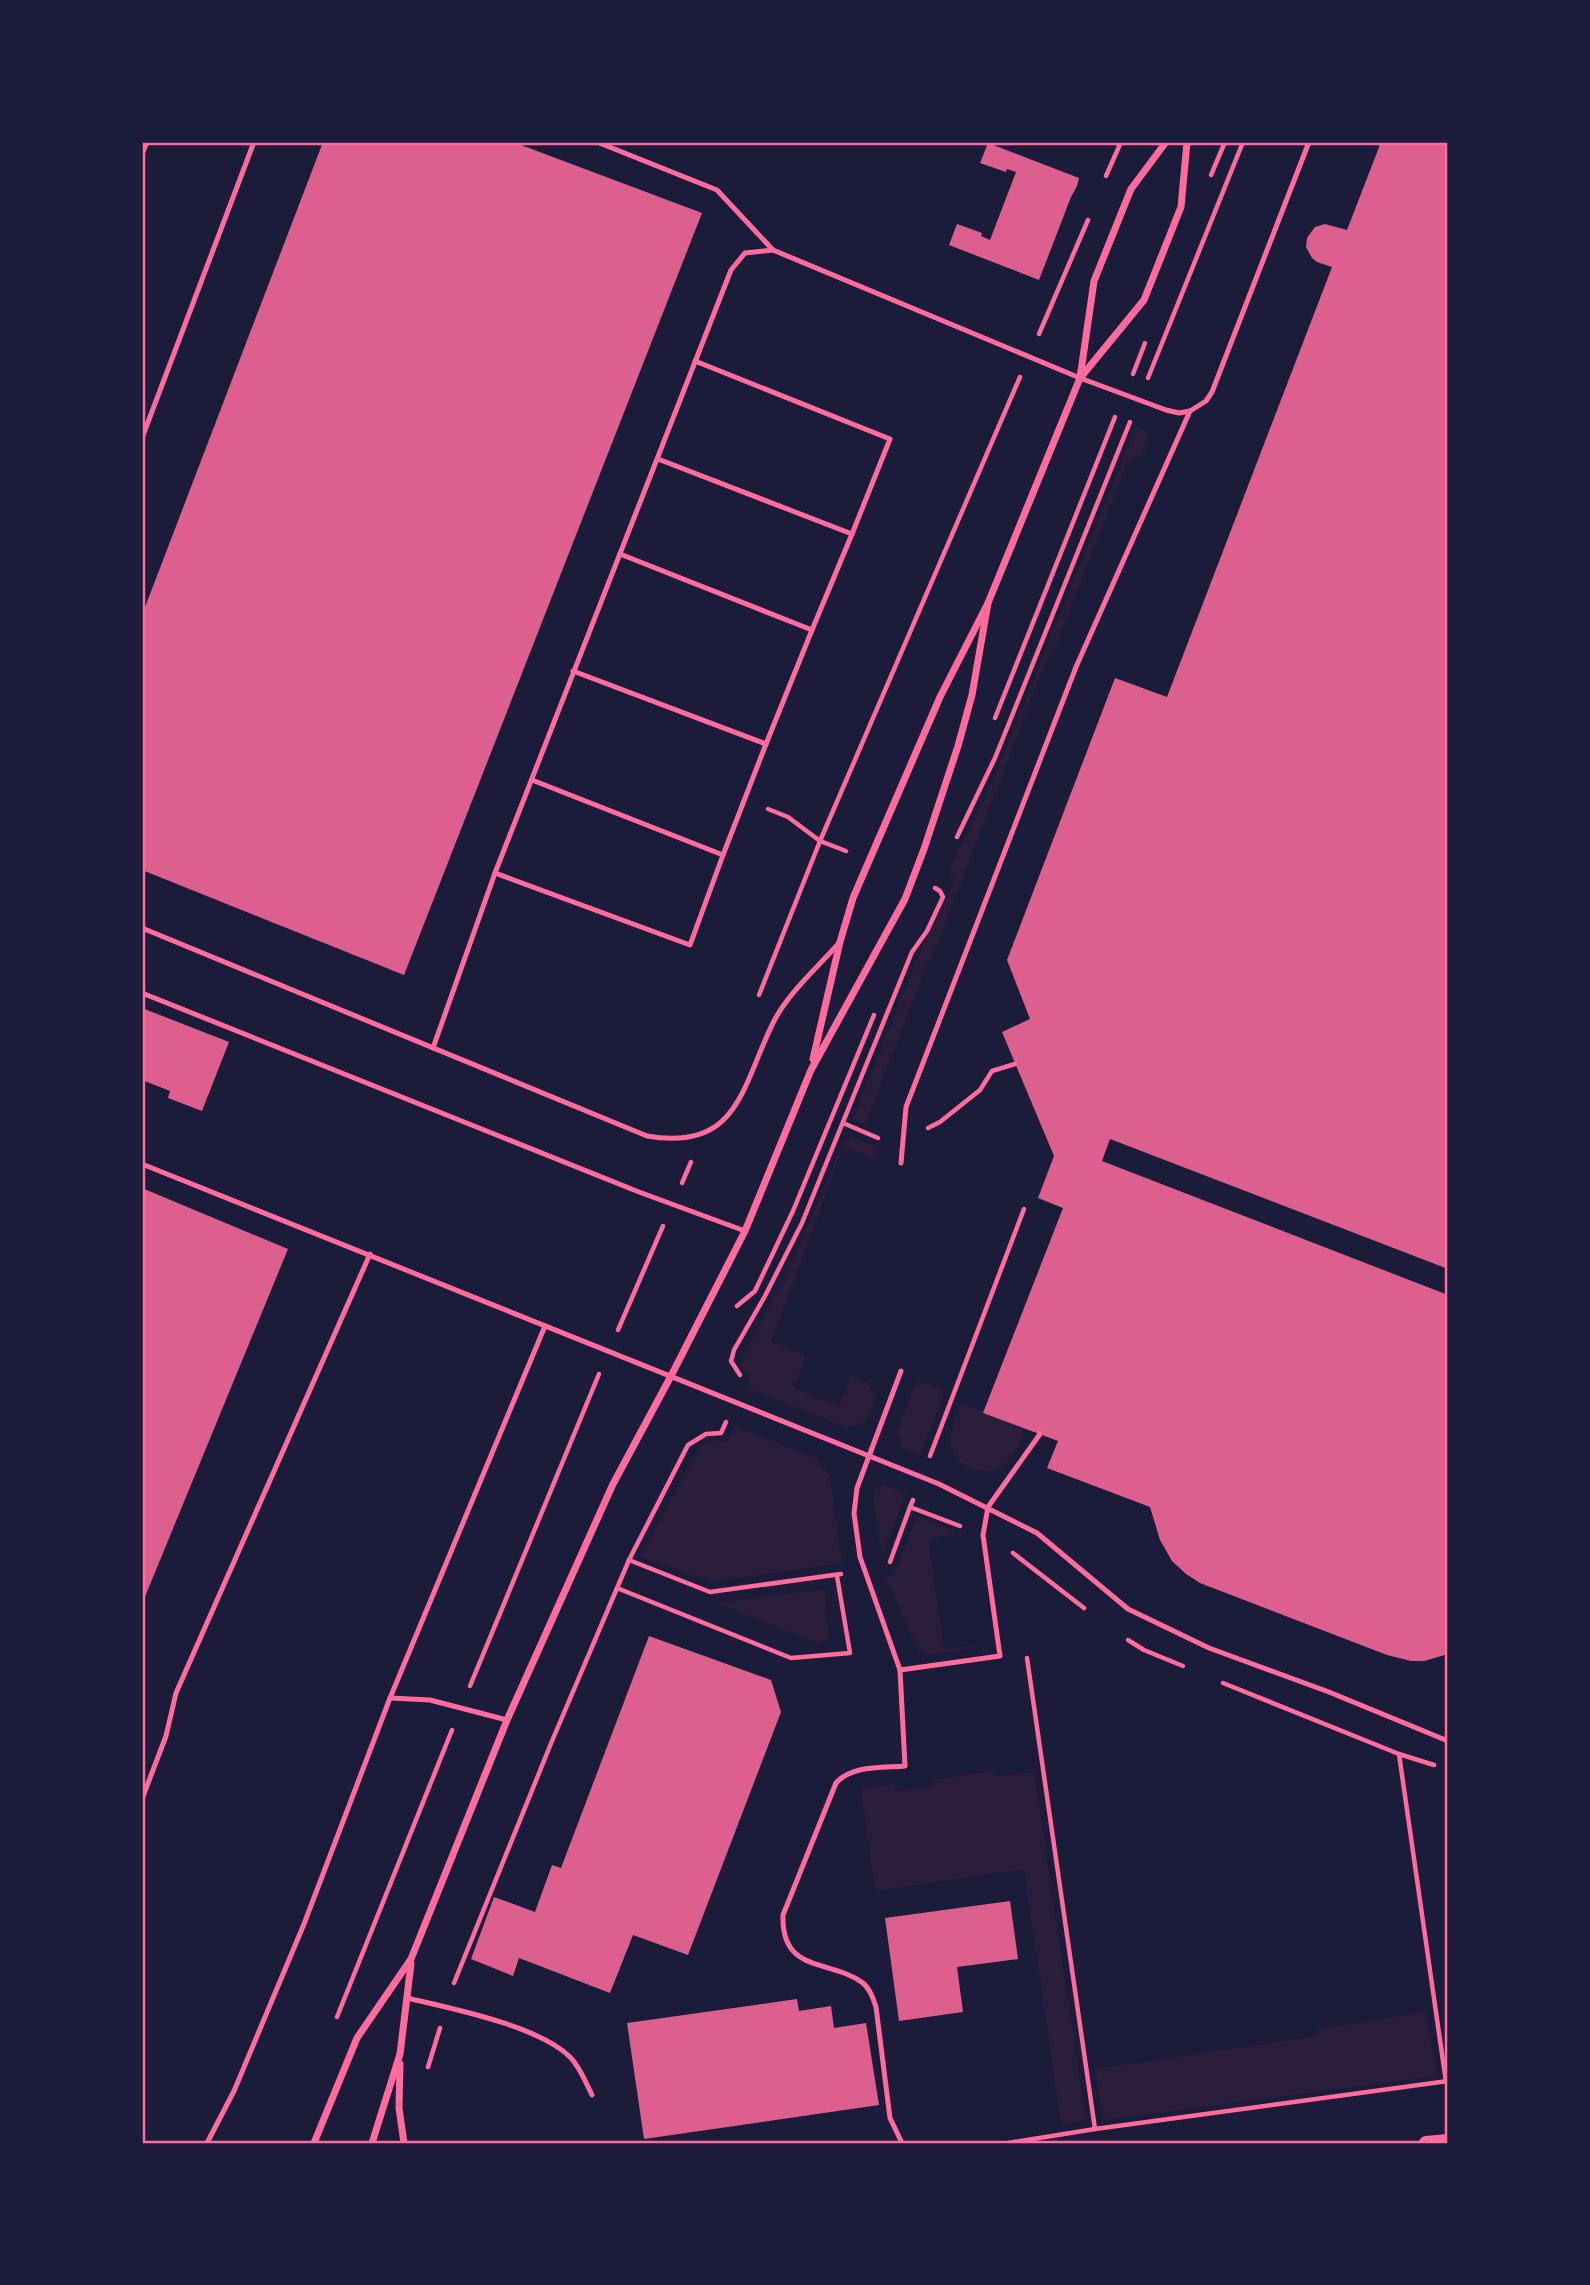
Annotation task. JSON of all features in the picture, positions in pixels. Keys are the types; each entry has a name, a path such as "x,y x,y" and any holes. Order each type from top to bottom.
{"main road":[{"path":"1426,2143 1448,2141"}],"street":[{"path":"811,1070 839,942 853,898 940,697 988,604 1080,378 1094,281 1132,189 1166,142"},
{"path":"1080,378 1144,300 1181,206 1187,142"},
{"path":"314,2143 357,2038 411,1959 507,1720 612,1484 696,1329 745,1231 811,1070 905,898 924,849 965,720 988,604"},
{"path":"404,2143 399,2108 400,2054 411,1959"},
{"path":"372,2143 400,2054"}],"lane":[{"path":"142,154 147,142"},
{"path":"142,438 254,142"},
{"path":"597,142 717,191 773,250 1080,378 1178,413 1190,411 1206,401 1212,392 1309,142"},
{"path":"433,1048 495,873 731,270 745,253 773,250"},
{"path":"495,873 690,945 766,744 890,439 695,360"},
{"path":"901,1163 905,1116 911,1094 1076,667 1190,411"},
{"path":"658,459 852,534"},
{"path":"620,554 812,630"},
{"path":"573,671 766,744"},
{"path":"533,780 723,855"},
{"path":"142,928 647,1136 668,1140 708,1131 730,1115 742,1097 775,1019 839,942"},
{"path":"142,993 650,1196 745,1231"},
{"path":"142,1164 939,1484 1037,1533 1128,1609 1209,1648 1329,1692 1448,1741"},
{"path":"142,1799 166,1736 176,1693 370,1254"},
{"path":"207,2143 234,2091 304,1924 390,1698 545,1325"},
{"path":"901,1371 857,1488 854,1513 864,1569 900,1670 905,1766 859,1770 847,1774 836,1783 783,1915 782,1929 796,1954 817,1967 849,1976 863,1984 871,1993 876,2007 890,2118 902,2143"},
{"path":"900,1670 1000,1656 983,1535 988,1507 1040,1434"},
{"path":"390,1698 430,1700 507,1720"},
{"path":"407,1998 522,2030 552,2044 571,2058 592,2095"}],"path":[{"path":"955,841 974,807 995,758 1243,142"},
{"path":"994,721 1149,333"},
{"path":"745,799 788,817 820,841 869,860"},
{"path":"930,897 938,876"},
{"path":"426,2074 455,1981 629,1560 688,1445 706,1434 721,1433 742,1378 731,1361 734,1350 802,1223 912,952 927,931 943,897 940,891 933,888"},
{"path":"696,1329 734,1309 755,1291 793,1211 875,1012"},
{"path":"629,1560 710,1592 837,1575 889,1563 910,1507"},
{"path":"617,1588 791,1658 850,1653 837,1575"},
{"path":"1007,2143 1447,2081 1399,1754"}],"shaded area":[{"path":"1136,427 1143,429 1147,435 1147,446 1143,453 1127,463 1057,642 1043,668 865,1125 853,1120 922,947 955,880 948,870 986,797"},
{"path":"852,1137 879,1147 875,1159 843,1147 771,1342 803,1354 805,1358 794,1388 839,1406 851,1376 868,1385 875,1397 872,1411 860,1426 846,1427 747,1388 751,1376 744,1370 742,1363 798,1249 843,1143"},
{"path":"921,1381 945,1391 920,1455 903,1448 897,1432 916,1382"},
{"path":"962,1402 1025,1429 1012,1455 1001,1468 976,1470 955,1457 951,1438"},
{"path":"734,1426 816,1458 830,1476 842,1563 710,1582 640,1556 700,1446 713,1440 727,1442"},
{"path":"883,1485 906,1493 882,1555 873,1498 877,1488"},
{"path":"916,1518 960,1534 928,1540 944,1649 976,1645 975,1648 931,1655 919,1651 885,1576 894,1576"},
{"path":"824,1589 829,1636 820,1644 717,1603"},
{"path":"994,1771 995,1777 1034,1772 1086,2121 1061,2125 1024,1869 875,1891 861,1789 894,1784 896,1791 933,1787 933,1780"},
{"path":"1425,2012 1438,2076 1103,2120 1095,2069 1317,2036 1317,2029"}],"building":[{"path":"323,142 513,142 702,213 404,975 142,870 142,615"},
{"path":"1381,142 1448,142 1448,1269 1110,1139 1102,1161 1448,1295 1448,1654 1424,1661 1387,1655 1200,1583 1172,1561 1160,1540 1150,1507 1047,1468 1058,1441 983,1413 1063,1208 1038,1198 1054,1156 1002,1032 1030,1019 1007,960 1115,678 1167,697 1332,267 1312,258 1306,247 1307,238 1315,227 1325,224 1347,230"},
{"path":"988,143 1079,178 1039,280 949,245 957,224 982,233 981,236 990,240 1016,172 1007,169 1006,172 980,163"},
{"path":"142,1008 229,1042 202,1111 168,1098 170,1091 142,1080"},
{"path":"142,1188 288,1249 142,1604"},
{"path":"649,1636 771,1680 781,1712 688,1955 633,1935 610,1993 519,1958 513,1976 471,1959 494,1897 535,1912 552,1865 561,1868"},
{"path":"1010,1901 1018,1959 957,1967 963,2012 899,2021 885,1918"},
{"path":"797,1999 799,2011 831,2006 834,2028 866,2023 879,2105 644,2139 627,2023"}]}
